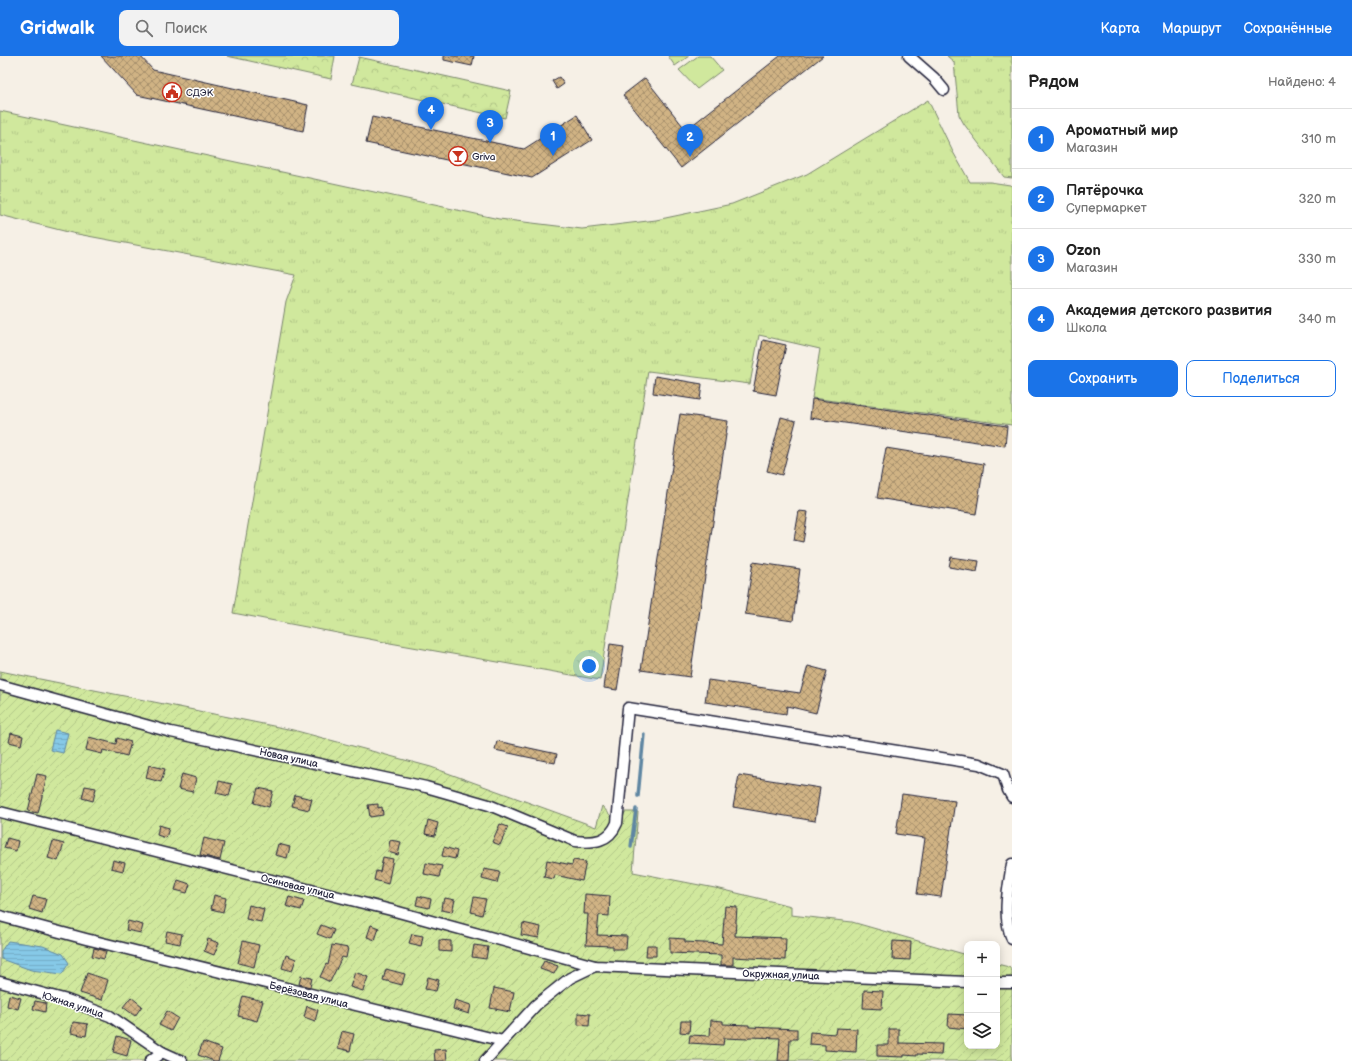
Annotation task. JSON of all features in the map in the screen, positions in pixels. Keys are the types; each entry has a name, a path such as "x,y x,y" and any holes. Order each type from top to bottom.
{"street":[{"path":"909,56 934,78 944,90"},
{"name":"Новая улица","path":"0,685 171,732 426,787 489,805 575,841 588,842 609,837 618,823 628,708 979,764 1003,774 1012,797"},
{"name":"Осиновая улица","path":"0,812 392,910 595,966"},
{"path":"1012,864 1006,912 1007,928 1012,939"},
{"name":"Берёзовая улица","path":"0,916 132,951 503,1041"},
{"path":"485,1061 542,1001 570,978 595,966"},
{"name":"Окружная улица","path":"595,966 964,982"},
{"name":"Южная улица","path":"0,982 67,1000 110,1016 162,1052 182,1061"},
{"path":"1000,983 1012,983"},
{"path":"150,1061 162,1052"}],"green space":[{"path":"227,56 335,56 331,79"},
{"path":"668,56 689,56 675,66"},
{"path":"698,56 710,56 722,70 697,89 679,70"},
{"path":"947,56 1012,56 1012,178 1004,177 964,124 959,115 954,62"},
{"path":"359,57 511,91 505,118 352,84"},
{"path":"928,100 953,152 970,182 990,182 1010,185 1012,187 1012,425 812,398 820,349 759,335 750,384 648,371 600,680 390,643 233,613 286,302 296,275 72,233 0,215 0,111 499,219 582,229 656,220 732,204 807,174"},
{"path":"0,671 293,730 431,767 596,827 602,806 620,826 625,812 638,812 633,872 720,889 791,906 791,915 852,922 964,954 964,1049 1000,1049 1000,965 1009,967 1012,971 1012,1061 0,1061"}],"water":[{"path":"55,730 68,733 63,753 50,750"},
{"path":"8,941 43,946 63,954 69,963 62,974 31,970 1,959 1,951"}],"building":[{"path":"101,56 140,56 153,70 308,105 303,131 137,95"},
{"path":"444,56 474,56 472,66 444,60"},
{"path":"780,56 823,56 681,168 623,95 645,78 686,130"},
{"path":"559,77 564,84 557,89 552,81"},
{"path":"577,115 592,140 532,178 366,143 372,117 524,149"},
{"path":"763,340 786,345 776,395 753,391"},
{"path":"655,376 702,384 700,400 653,393"},
{"path":"812,399 1007,426 1005,446 810,418"},
{"path":"680,414 728,421 690,677 641,670"},
{"path":"781,417 796,421 782,475 767,471"},
{"path":"886,448 984,464 976,514 877,498"},
{"path":"799,511 808,512 803,542 794,540"},
{"path":"951,557 979,561 977,572 949,567"},
{"path":"753,562 800,569 793,621 745,614"},
{"path":"610,644 624,646 617,690 604,688"},
{"path":"808,666 827,671 816,713 787,706 786,714 705,702 708,680 800,693"},
{"path":"11,733 23,736 21,745 9,742"},
{"path":"89,737 116,744 117,738 131,742 127,756 103,750 102,754 86,750"},
{"path":"497,741 557,754 555,763 495,750"},
{"path":"149,765 165,769 161,782 146,778"},
{"path":"37,774 47,776 38,813 28,811"},
{"path":"182,774 196,778 193,792 178,789"},
{"path":"739,775 820,788 815,821 733,807"},
{"path":"219,781 232,784 229,796 216,793"},
{"path":"85,786 96,788 93,801 82,798"},
{"path":"258,788 273,791 269,807 254,803"},
{"path":"902,794 955,801 941,897 917,894 925,838 896,834"},
{"path":"295,795 312,799 309,810 292,806"},
{"path":"378,804 378,808 382,807 383,815 370,817 368,805"},
{"path":"428,820 438,823 435,836 425,834"},
{"path":"500,824 508,827 500,845 492,842"},
{"path":"159,825 169,828 166,838 157,835"},
{"path":"7,838 18,841 16,851 4,848"},
{"path":"204,838 224,843 220,860 200,855"},
{"path":"390,840 401,842 398,855 388,852"},
{"path":"53,841 64,844 58,861 48,858"},
{"path":"278,844 290,847 287,858 275,855"},
{"path":"444,847 457,851 455,859 442,856"},
{"path":"383,857 393,859 388,884 374,880 376,871 380,872"},
{"path":"113,860 125,863 123,871 111,868"},
{"path":"547,860 572,865 573,860 586,862 582,881 555,875 554,879 544,877"},
{"path":"426,863 442,866 439,877 424,874"},
{"path":"484,869 500,872 497,883 482,879"},
{"path":"178,880 190,884 187,893 175,890"},
{"path":"585,894 610,896 609,916 599,915 597,935 627,936 626,949 613,949 613,946 586,945 588,914 584,914"},
{"path":"214,895 226,898 223,912 211,909"},
{"path":"33,896 46,899 42,913 29,909"},
{"path":"418,896 431,899 429,908 416,905"},
{"path":"289,897 304,901 301,910 286,906"},
{"path":"474,897 486,899 482,915 471,912"},
{"path":"445,898 455,900 452,912 441,910 442,902 444,902"},
{"path":"249,905 264,909 261,922 246,919"},
{"path":"725,906 737,907 735,936 786,938 785,960 733,957 733,965 721,965 721,955 670,953 670,938 685,939 685,942 722,944"},
{"path":"128,921 143,925 141,933 126,930"},
{"path":"523,923 541,927 539,938 521,935"},
{"path":"321,925 334,930 330,939 317,934"},
{"path":"371,925 379,928 375,940 367,937"},
{"path":"167,931 182,934 180,944 165,941"},
{"path":"412,934 423,936 421,946 409,943"},
{"path":"208,939 219,943 214,955 204,951"},
{"path":"439,940 451,941 451,952 439,951"},
{"path":"243,941 259,945 254,967 238,963"},
{"path":"893,941 911,942 910,960 892,959"},
{"path":"332,945 348,948 346,958 342,957 330,982 320,977 326,964 328,965"},
{"path":"474,945 488,947 486,959 472,957"},
{"path":"647,945 656,945 656,956 646,956"},
{"path":"94,948 106,951 104,959 92,956"},
{"path":"286,955 296,959 292,971 282,968"},
{"path":"544,961 558,966 554,974 540,969"},
{"path":"386,969 405,974 402,985 383,980"},
{"path":"355,972 368,977 363,991 350,987"},
{"path":"87,973 108,980 102,1000 80,993"},
{"path":"301,976 312,978 310,987 299,984"},
{"path":"428,977 439,980 436,991 425,989"},
{"path":"494,988 514,992 510,1012 490,1008"},
{"path":"864,990 883,991 882,1009 863,1008"},
{"path":"9,995 21,998 18,1009 7,1006"},
{"path":"243,996 263,1001 257,1021 238,1016"},
{"path":"131,997 142,1006 135,1016 123,1007"},
{"path":"455,1000 471,1005 469,1014 453,1009"},
{"path":"35,1001 46,1003 45,1012 33,1009"},
{"path":"307,1006 318,1010 315,1021 304,1017"},
{"path":"167,1011 178,1018 171,1031 159,1025"},
{"path":"578,1013 590,1014 589,1026 578,1025"},
{"path":"949,1014 964,1015 964,1029 948,1027"},
{"path":"711,1020 723,1021 723,1024 749,1025 749,1027 797,1029 797,1039 790,1039 789,1061 778,1061 780,1038 724,1038 723,1045 689,1043 690,1035 710,1036"},
{"path":"681,1021 690,1021 689,1033 680,1032"},
{"path":"73,1022 88,1024 86,1036 71,1033"},
{"path":"836,1028 857,1029 856,1052 825,1050 825,1045 809,1044 810,1032 835,1034"},
{"path":"889,1029 899,1029 899,1043 942,1044 941,1055 917,1054 917,1056 904,1055 904,1057 877,1056 877,1045 889,1045"},
{"path":"342,1031 354,1034 350,1051 338,1048"},
{"path":"117,1036 131,1040 127,1056 113,1052"},
{"path":"203,1042 222,1049 218,1061 198,1055"},
{"path":"446,1049 447,1061 435,1061 434,1050"}],"waterway":[{"path":"638,796 644,734"},
{"path":"631,847 636,809"}],"place":[{"name":"СДЭК","path":"172,92"},
{"name":"Академия детского развития","path":"431,130"},
{"name":"Ozon","path":"490,143"},
{"name":"Griva","path":"458,156"},
{"name":"Ароматный мир","path":"553,156"},
{"name":"Пятёрочка","path":"690,157"}]}
